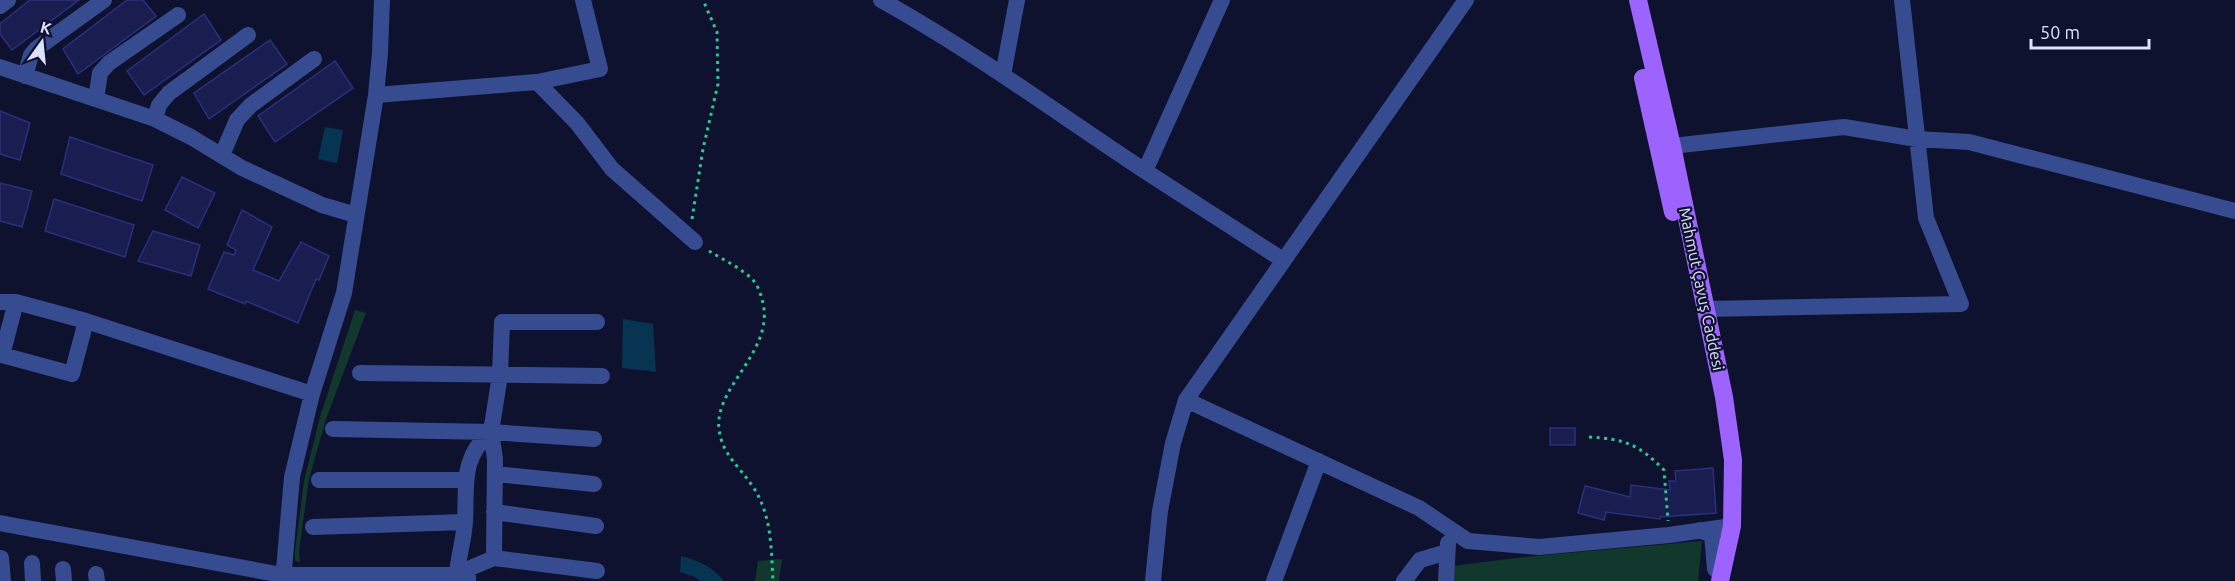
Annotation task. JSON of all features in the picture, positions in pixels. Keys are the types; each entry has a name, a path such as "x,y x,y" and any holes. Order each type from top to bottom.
{"main road":[{"path":"1626,0 1712,388 1723,474 1726,527"},
{"name":"Mahmut Çavuş Caddesi","path":"1638,0 1672,146 1706,309 1724,397 1733,460 1726,527 1715,577"}],"street":[{"path":"0,6 8,0"},
{"path":"25,76 31,55 36,49 104,0"},
{"path":"282,578 292,477 312,394 344,293 376,96 382,0"},
{"path":"376,96 537,82 600,69 583,0"},
{"path":"881,0 924,24 1003,75 1145,171 1283,260"},
{"path":"1003,75 1017,0"},
{"path":"1145,171 1222,0"},
{"path":"1154,581 1160,511 1173,443 1186,400 1466,0"},
{"path":"1706,309 1961,304 1926,218 1902,0"},
{"path":"96,99 100,73 109,63 178,15"},
{"path":"155,119 159,105 169,93 248,35"},
{"path":"222,155 237,120 251,105 314,59"},
{"path":"0,67 155,119 242,168 322,205 356,215"},
{"path":"537,82 577,123 612,169 695,242"},
{"path":"1672,146 1844,127 1917,139 1969,142 2235,211"},
{"path":"86,321 72,374 2,355 8,302 86,321 312,394"},
{"path":"494,558 495,459 490,432 500,375 502,322 597,322"},
{"path":"360,373 602,376"},
{"path":"1186,400 1419,508 1468,541 1539,547 1669,535 1726,527"},
{"path":"333,429 490,432 594,438"},
{"path":"460,579 465,522 465,480 477,443 490,432"},
{"path":"1274,581 1319,460"},
{"path":"495,474 594,484"},
{"path":"319,480 465,480"},
{"path":"494,513 596,526"},
{"path":"313,527 465,522"},
{"path":"0,523 282,578 460,579"},
{"path":"1446,581 1449,528"},
{"path":"1700,530 1712,535 1715,577"},
{"path":"1404,581 1420,560 1448,552"},
{"path":"1,558 3,581"},
{"path":"460,579 468,569 494,558 597,571"},
{"path":"32,563 33,581"}],"path":[{"path":"703,0 717,32 718,84 691,224 695,242 753,279 765,310 765,327 729,393 718,420 719,432 729,459 752,485 770,525 773,581"},
{"path":"1589,436 1624,441 1650,456 1664,470 1669,535"}],"green space":[{"path":"355,310 366,313 326,419 309,479 299,551 300,562 295,561 304,481 320,417"},
{"path":"1702,541 1698,581 1451,581 1452,566"},
{"path":"782,559 779,581 755,581 758,561"}],"water":[{"path":"325,127 343,130 337,163 318,159"},
{"path":"623,319 653,324 656,372 622,368"},
{"path":"681,556 705,565 724,581 700,581 680,572"}],"building":[{"path":"30,0 79,0 12,50 0,34 0,24"},
{"path":"127,0 143,0 156,16 78,74 63,49"},
{"path":"204,14 221,40 144,95 127,71"},
{"path":"270,40 287,64 209,119 194,93"},
{"path":"335,61 353,88 275,142 258,116"},
{"path":"0,111 30,123 20,160 0,154"},
{"path":"70,137 153,165 142,201 61,174"},
{"path":"182,177 215,193 198,228 165,210"},
{"path":"0,183 32,191 22,227 0,221"},
{"path":"54,199 134,225 125,257 45,231"},
{"path":"242,210 272,227 253,270 279,281 301,242 329,256 319,280 316,279 298,323 246,301 245,304 208,289 224,252 234,255 236,250 227,245"},
{"path":"153,231 200,245 191,276 138,261"},
{"path":"1550,428 1575,428 1575,445 1550,445"},
{"path":"1713,468 1716,513 1660,517 1660,519 1606,512 1604,520 1578,513 1585,486 1630,497 1631,485 1670,490 1669,481 1676,481 1675,471"}]}
